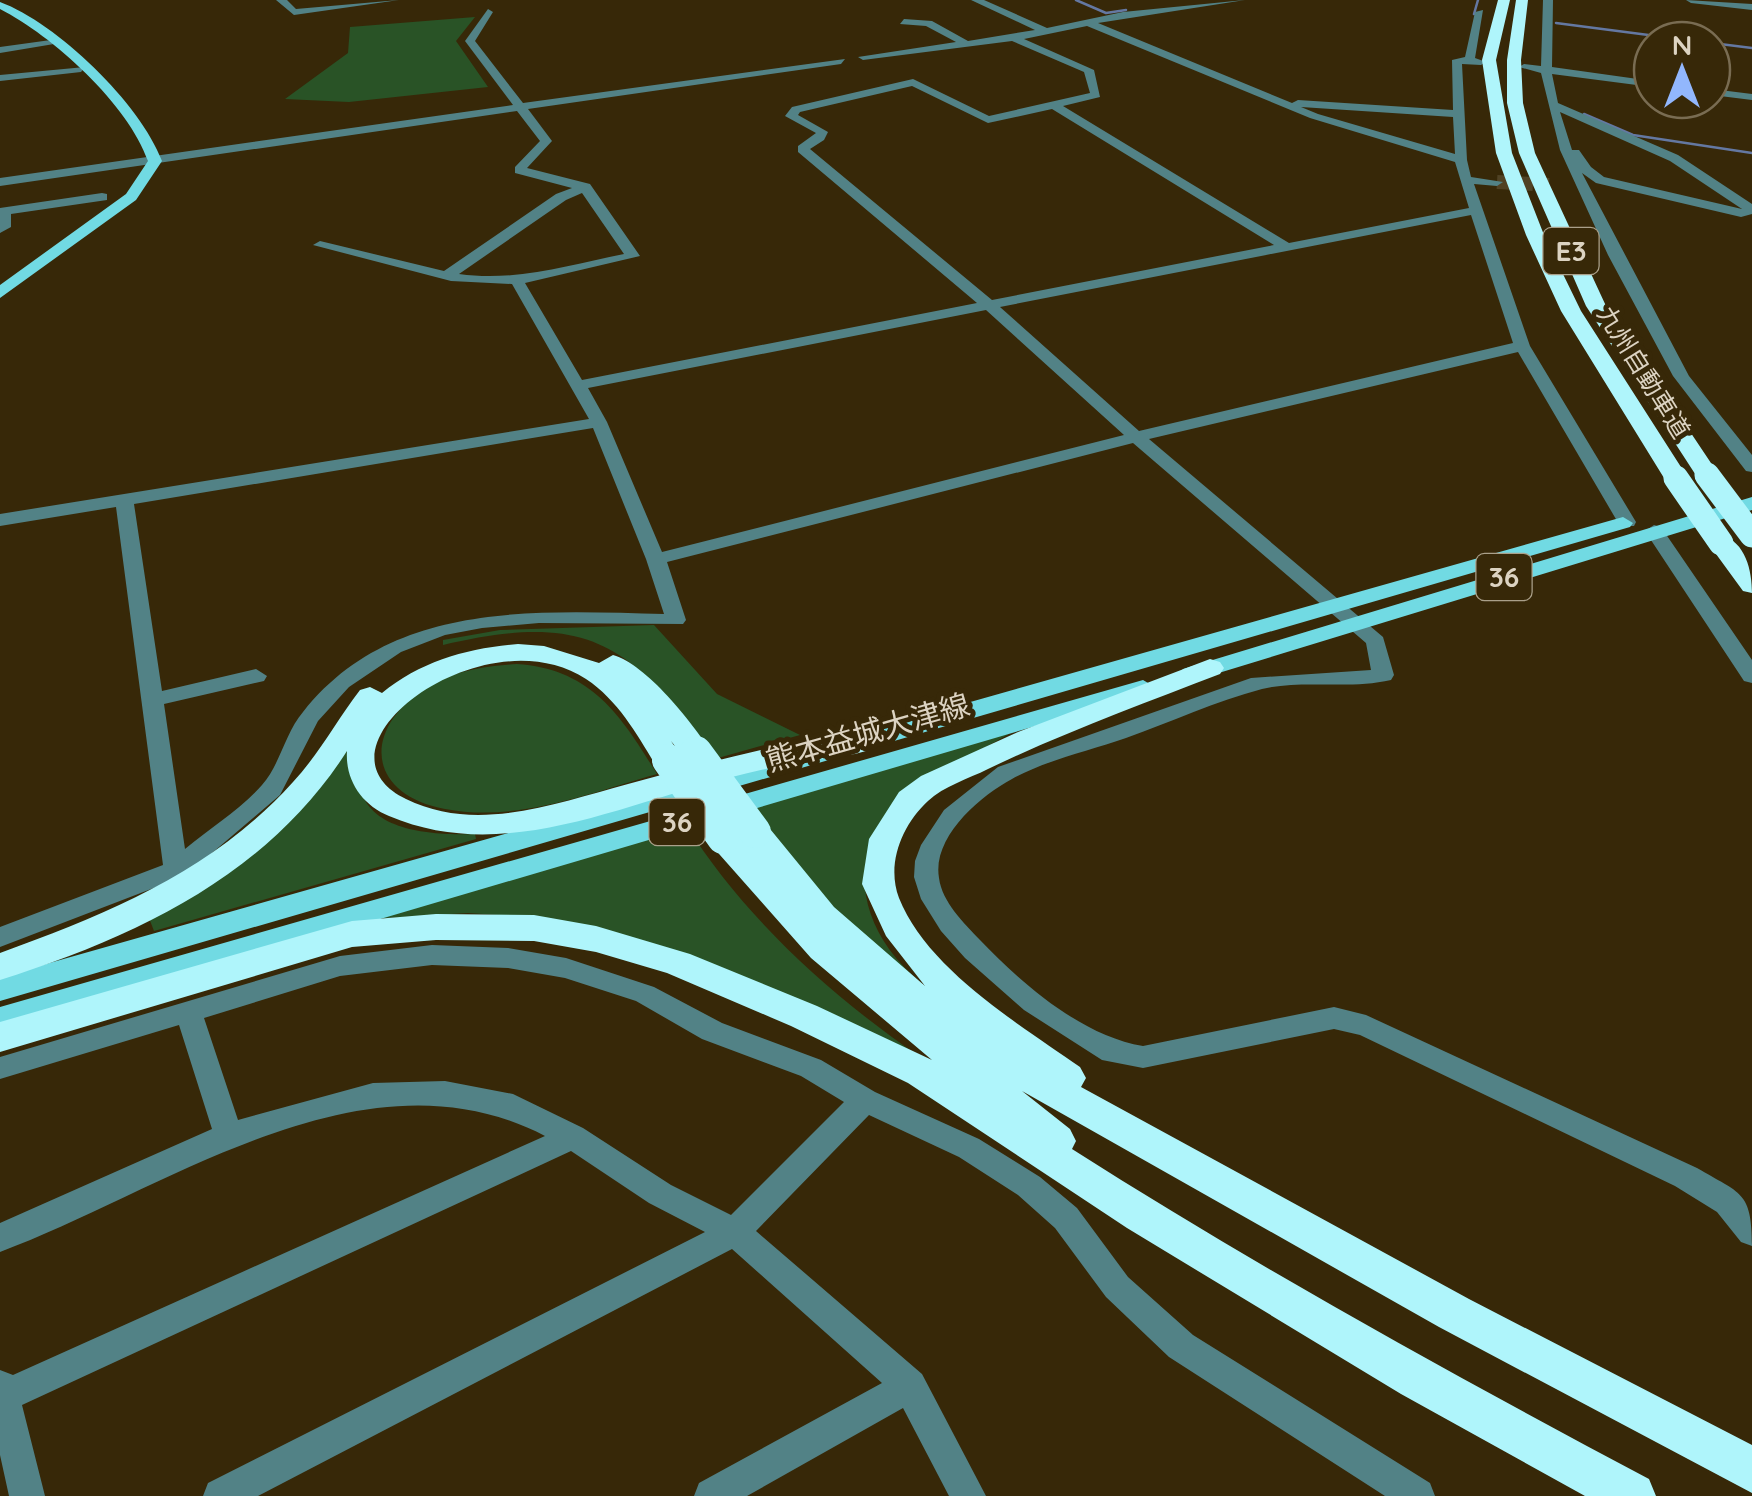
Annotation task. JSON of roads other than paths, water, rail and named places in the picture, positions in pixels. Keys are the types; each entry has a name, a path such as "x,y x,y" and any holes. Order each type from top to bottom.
{"highway":[{"name":"九州自動車道","path":"1504,0 1489,60 1504,153 1535,235 1572,311 1676,478 1752,584"},
{"name":"九州自動車道","path":"1522,0 1514,88 1527,153 1596,306 1707,476 1752,535"},
{"path":"0,967 128,921 202,882 254,840 306,789 370,696 438,654 512,640 577,648 608,660 644,689 682,756 823,949 991,1085 1141,1215"},
{"path":"682,756 617,688 587,665 541,654 490,653 441,667 405,689 382,710 364,736 359,758 380,800 405,812 446,824 524,823 801,749 855,744"},
{"path":"1178,1159 986,1020 935,974 897,926 880,894 879,858 890,825 922,790 1014,744 1210,668"},
{"path":"739,835 881,972 984,1051 1454,1313 1750,1469"},
{"path":"0,1036 352,934 436,927 534,928 596,939 678,962 921,1072 1141,1215 1416,1379 1632,1496"}],"main road":[{"path":"3,6 22,0"},
{"path":"0,293 131,197 155,161 152,142 104,87 18,11 3,6"},
{"name":"熊本益城大津線","path":"0,990 1752,485"},
{"name":"熊本益城大津線","path":"0,1019 1210,668 1752,503"}],"street":[{"path":"280,0 294,12 340,3 394,0"},
{"path":"976,0 1042,30"},
{"path":"863,57 1013,38 1087,22 1240,0"},
{"path":"1548,0 1542,30 1545,69 1552,104 1581,187 1682,378 1746,460"},
{"path":"1691,0 1752,7"},
{"path":"1478,8 1475,62 1457,60 1461,160 1466,180 1522,346 1627,522"},
{"path":"320,245 370,254 414,271 496,281 633,256 585,187 519,170 546,141 524,107 470,41 488,12"},
{"path":"904,22 928,23 964,42"},
{"path":"1087,22 1284,104 1461,160"},
{"path":"1013,38 1089,70 1096,96 988,120 912,82 836,97 791,112 794,118 822,132 802,149 990,306 1136,437 1376,641 1383,675 1355,680 1296,676 1258,683 1022,766 983,785 945,825 929,854 926,881 938,912 966,944 1033,1002 1112,1052 1142,1057 1334,1018 1366,1026 1686,1177 1728,1202 1752,1232"},
{"path":"0,50 54,42"},
{"path":"0,182 840,61"},
{"path":"1524,67 1632,81"},
{"path":"0,78 81,69"},
{"path":"1284,104 1306,102 1460,114"},
{"path":"1552,104 1674,158 1752,216"},
{"path":"1057,107 1286,247"},
{"path":"1564,138 1586,170 1600,180 1752,216"},
{"path":"96,170 102,197 112,213"},
{"path":"1466,180 1497,182"},
{"path":"1549,184 1667,196"},
{"path":"448,275 561,197 585,187"},
{"path":"1601,229 1612,203 1667,196"},
{"path":"0,229 4,227 2,211 102,197"},
{"path":"580,385 1477,210"},
{"path":"0,937 176,870 272,789 308,718 341,682 394,648 440,630 539,617 676,620 656,559 599,422 514,278"},
{"path":"656,559 1136,437 1522,346"},
{"path":"0,520 599,422"},
{"path":"124,500 176,870"},
{"path":"1654,531 1752,676"},
{"path":"151,700 256,676"},
{"path":"0,1068 340,966 432,955 508,958 566,968 645,994 712,1031 811,1068 865,1100 968,1148 1030,1186 1066,1218 1117,1287 1181,1346 1417,1496"},
{"path":"188,1012 228,1135"},
{"path":"0,1238 228,1135 374,1095 445,1093 513,1106 572,1137 660,1194 735,1232 910,1386 968,1496"},
{"path":"221,1496 735,1232 865,1100"},
{"path":"27,1496 1,1393 572,1137"},
{"path":"712,1496 910,1386"}],"waterway":[{"path":"1076,0 1106,13 1126,10"},
{"path":"1474,14 1478,0"},
{"path":"1556,23 1632,33"},
{"path":"1732,46 1752,48"},
{"path":"1584,114 1633,135 1752,153"}],"tunnel":[{"path":"1497,182 1549,185"}]}
